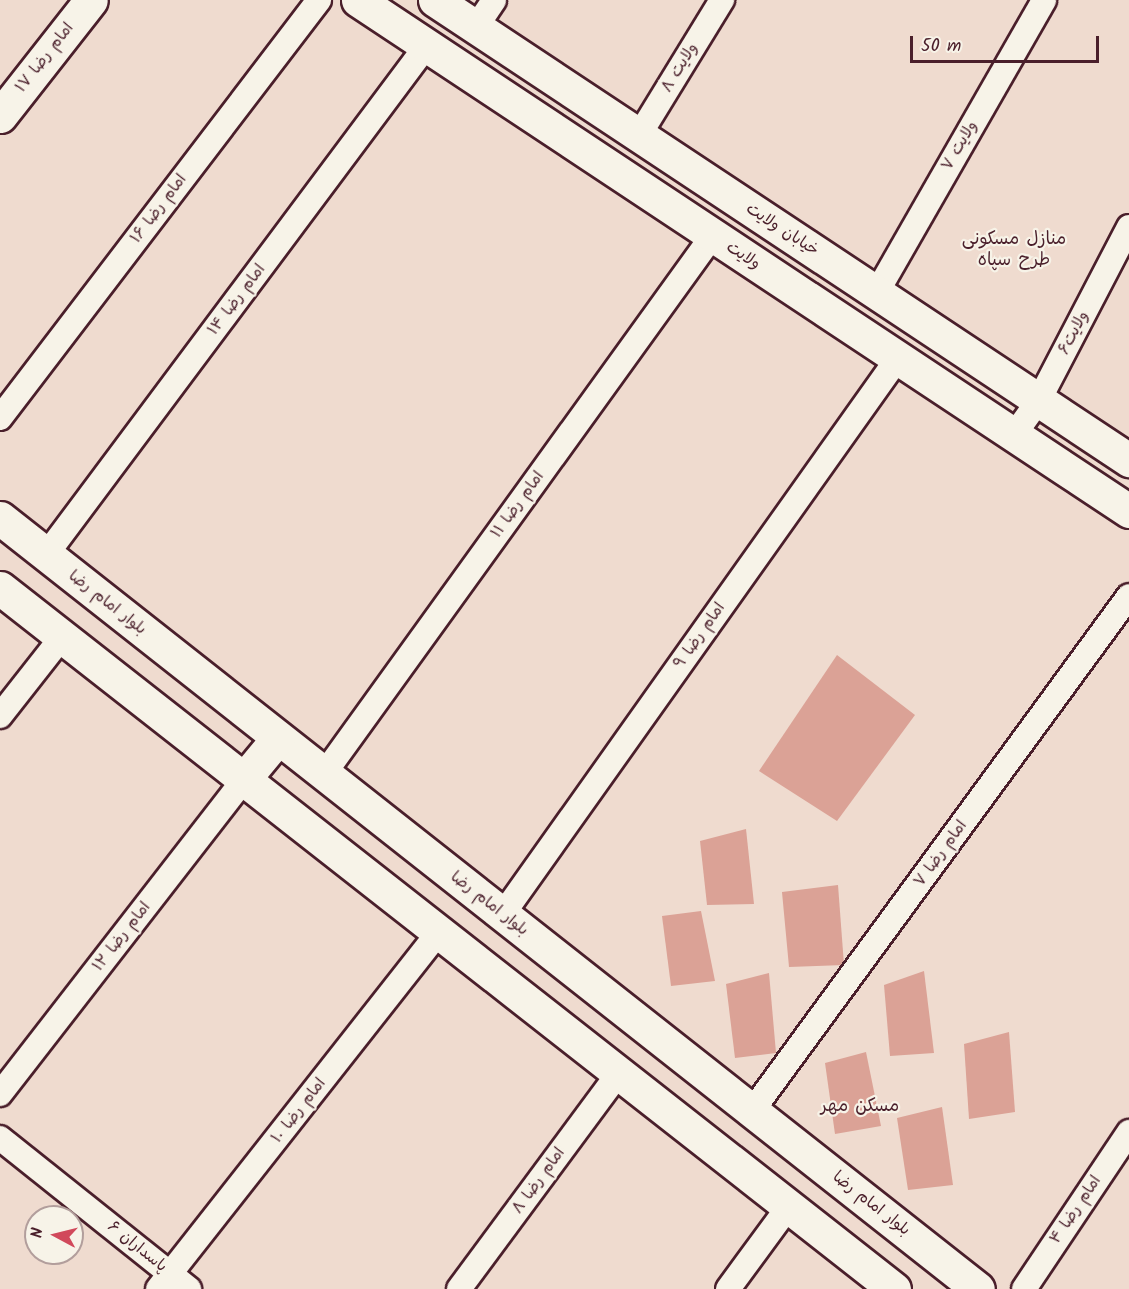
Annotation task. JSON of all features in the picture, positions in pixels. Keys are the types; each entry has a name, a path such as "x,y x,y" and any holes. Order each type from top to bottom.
{"street":[{"name":"امام رضا ۱۷","path":"0,116 91,0"},
{"name":"امام رضا ۱۶","path":"0,418 319,0"},
{"name":"ولایت","path":"358,0 1129,511"},
{"name":"خیابان ولایت","path":"435,0 1129,460"},
{"path":"476,27 494,0"},
{"name":"ولایت ۸","path":"638,136 722,0"},
{"name":"ولایت ۷","path":"877,292 1044,0"},
{"name":"امام رضا ۱۴","path":"46,555 427,45"},
{"name":"ولایت۶","path":"1014,435 1039,400 1129,227"},
{"name":"امام رضا ۱۱","path":"324,774 713,236"},
{"name":"امام رضا ۹","path":"503,914 898,358"},
{"name":"بلوار امام رضا","path":"0,518 978,1289"},
{"path":"0,588 894,1289"},
{"name":"امام رضا ۷","path":"752,1111 1129,596"},
{"path":"0,716 62,637"},
{"path":"244,779 278,738"},
{"name":"امام رضا ۱۲","path":"0,1094 244,779"},
{"name":"امام رضا ۱۰","path":"164,1281 439,932"},
{"name":"امام رضا ۸","path":"459,1289 619,1073"},
{"name":"امام رضا ۴","path":"1024,1289 1129,1132"},
{"name":"پاسداران ۶","path":"0,1138 164,1281 189,1289"},
{"path":"728,1289 789,1206"}],"building":[{"path":"837,655 915,715 837,821 759,771"},
{"path":"746,829 754,904 707,905 700,841"},
{"path":"838,885 844,965 789,967 782,892"},
{"path":"701,911 715,981 671,986 662,916"},
{"path":"924,971 934,1053 890,1056 884,985"},
{"path":"769,973 776,1053 735,1058 726,984"},
{"path":"1009,1032 1015,1112 969,1119 964,1044"},
{"path":"866,1052 881,1126 835,1134 825,1063"},
{"path":"942,1107 953,1185 908,1190 897,1118"}],"district":[{"name":"منازل مسکونی طرح سپاه","path":"1014,251"},
{"name":"مسکن مهر","path":"860,1107"}]}
